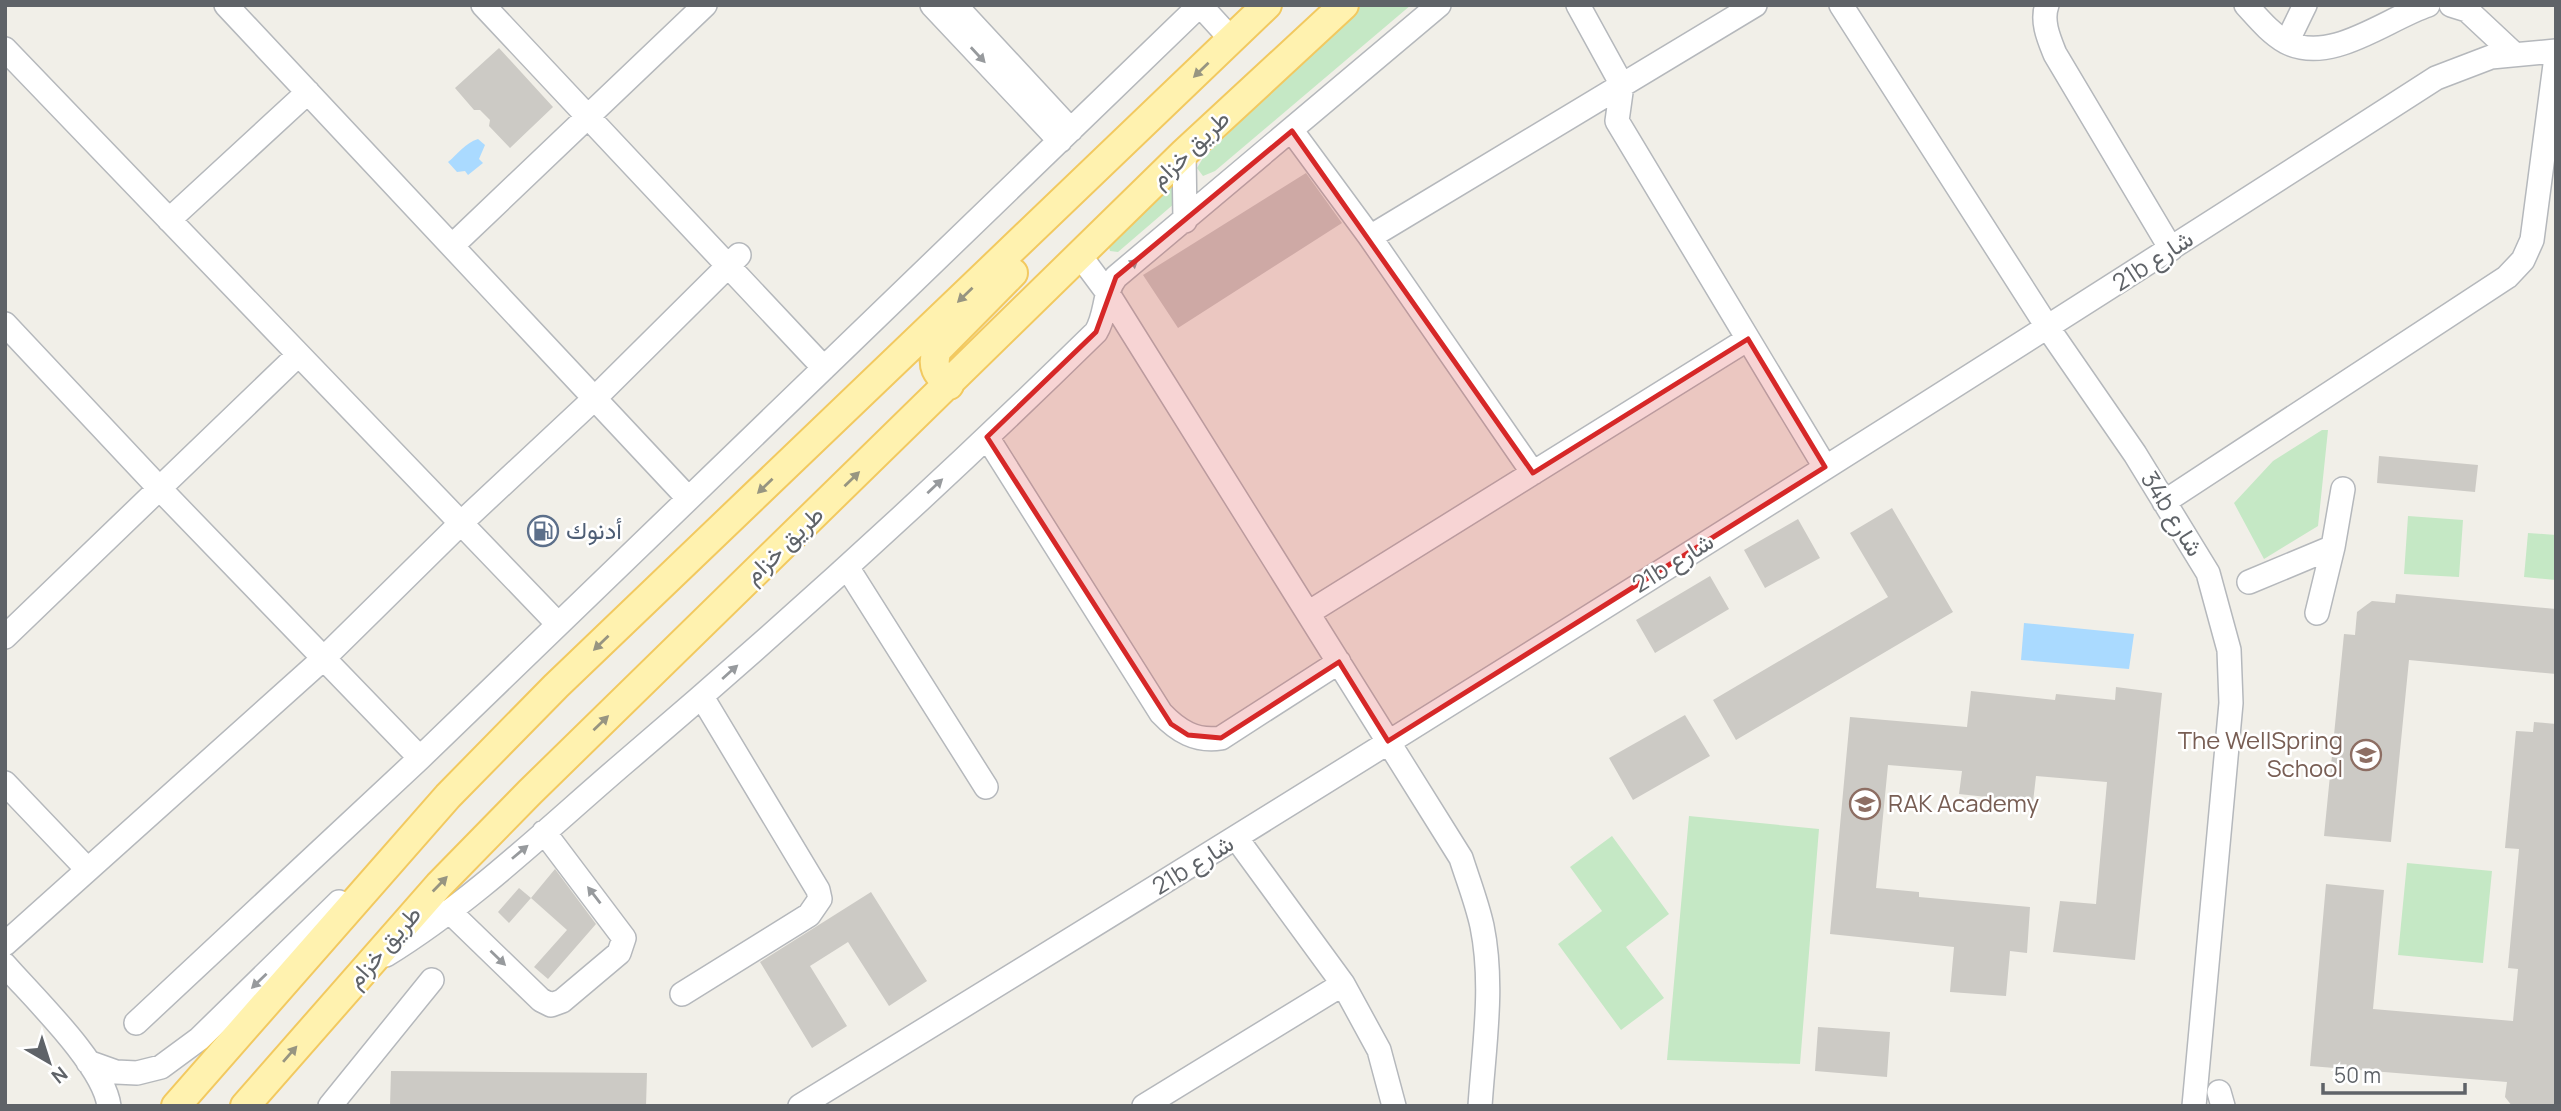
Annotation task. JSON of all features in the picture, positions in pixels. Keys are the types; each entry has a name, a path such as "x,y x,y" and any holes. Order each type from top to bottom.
{"main road":[{"name":"طريق خزام","path":"176,1106 448,796 556,686 1267,5"},
{"name":"طريق خزام","path":"247,1105 439,885 530,792 1081,257 1184,153 1344,5"},
{"path":"949,385 936,371 933,360 937,350 1003,285 1016,268 1025,237"}],"street":[{"path":"226,5 687,498"},
{"path":"483,5 594,112 829,363"},
{"path":"452,246 705,5"},
{"path":"932,5 1065,135"},
{"path":"955,5 1065,135"},
{"path":"136,1023 419,758 1200,5 1232,40"},
{"path":"368,966 449,911 702,697 848,568 1096,332 1104,314 1107,292 1116,277 1440,5"},
{"path":"1578,5 1622,85 1617,121 1825,467"},
{"path":"1370,237 1755,5"},
{"name":"34b شارع","path":"1841,5 2208,573 2229,650 2231,703 2194,1106"},
{"path":"2048,5 2045,12 2048,36 2055,54 2171,249"},
{"path":"2246,5 2287,43 2310,48 2331,47 2428,5"},
{"path":"2287,43 2305,5"},
{"path":"2451,5 2467,10 2513,53"},
{"path":"5,49 558,624"},
{"name":"21b شارع","path":"800,1106 1237,839 1388,741 2048,328 2435,78 2491,57 2556,51"},
{"path":"2164,502 2507,277 2523,260 2532,240 2556,58"},
{"path":"169,220 308,92"},
{"path":"1292,131 1370,237 1534,473"},
{"path":"1184,153 1185,221"},
{"path":"1081,257 1107,292 1461,858 1482,926 1488,1021 1480,1106"},
{"path":"5,944 324,658 461,523 595,398 733,260"},
{"path":"10,339 419,758"},
{"path":"1308,613 1748,339"},
{"path":"5,637 161,491 298,355"},
{"path":"987,438 1161,713 1188,735 1207,740 1221,738 1339,662"},
{"path":"2317,613 2333,547 2343,489"},
{"path":"2249,582 2333,547"},
{"path":"848,568 986,787"},
{"path":"682,994 809,915 820,899 818,890 702,697"},
{"path":"5,783 87,869"},
{"path":"88,1062 116,1072 137,1073 161,1067 199,1039 448,796"},
{"path":"449,911 541,1000 551,1004 562,1001 620,953 624,942 622,931 544,832"},
{"path":"1237,839 1343,984 1379,1051 1394,1106"},
{"path":"5,965 88,1062 103,1088 109,1106"},
{"path":"330,1106 432,981"},
{"path":"1144,1106 1343,984"}],"highlighted area":[{"path":"1292,131 1533,473 1748,339 1825,467 1388,741 1339,662 1221,738 1188,735 1171,724 987,437 1096,332 1116,277"}],"green space":[{"path":"1362,5 1411,5 1215,171 1203,176 1197,168 1203,158"},
{"path":"1177,181 1175,203 1118,252 1110,251 1109,247"},
{"path":"2322,430 2328,430 2318,526 2264,559 2234,503 2273,461"},
{"path":"2408,516 2463,520 2459,577 2404,574"},
{"path":"2528,533 2556,535 2556,580 2524,577"},
{"path":"1689,816 1819,829 1800,1064 1667,1060"},
{"path":"1612,836 1669,914 1626,947 1664,998 1621,1030 1558,944 1602,911 1570,867"},
{"path":"2407,863 2492,871 2483,963 2398,955"}],"water":[{"path":"478,139 485,145 479,159 483,163 468,175 465,171 457,172 448,162 465,146"},
{"path":"2024,623 2134,634 2129,669 2021,660"}],"building":[{"path":"499,48 553,107 510,148 489,126 490,120 480,110 474,110 455,88"},
{"path":"1306,173 1342,223 1178,328 1143,275"},
{"path":"2379,456 2478,465 2475,492 2377,483"},
{"path":"1892,508 1953,612 1736,740 1713,700 1888,597 1850,533"},
{"path":"1798,519 1820,558 1765,588 1744,550"},
{"path":"1710,576 1729,609 1655,653 1636,620"},
{"name":"The WellSpring School","path":"2396,594 2556,609 2556,674 2409,660 2391,842 2324,836 2344,634 2355,635 2357,612 2372,601 2395,603"},
{"path":"2116,687 2162,693 2135,960 2053,952 2060,901 2096,904 2107,782 2036,776 2033,802 1959,794 1962,771 1888,765 1876,888 1919,892 1919,897 2030,907 2027,953 2010,951 2006,996 1950,992 1954,947 1830,934 1850,717 1967,727 1971,691 2055,700 2056,694 2115,700"},
{"path":"1685,715 1710,756 1633,800 1609,758"},
{"path":"2534,722 2556,724 2556,1106 2512,1106 2505,1097 2507,1082 2310,1066 2326,884 2384,890 2373,1009 2513,1021 2518,969 2508,968 2519,849 2505,848 2516,731 2533,732"},
{"path":"555,869 596,924 548,979 534,967 567,930 531,898"},
{"path":"519,888 531,898 509,923 498,912"},
{"path":"871,892 927,981 889,1006 848,942 810,966 847,1026 812,1048 760,962"},
{"path":"1818,1027 1890,1032 1887,1077 1815,1071"},
{"path":"391,1071 647,1073 646,1106 390,1106"}],"place":[{"name":"أدنوك","path":"543,531"},
{"name":"The WellSpring School","path":"2366,755"},
{"name":"RAK Academy","path":"1865,804"}]}
